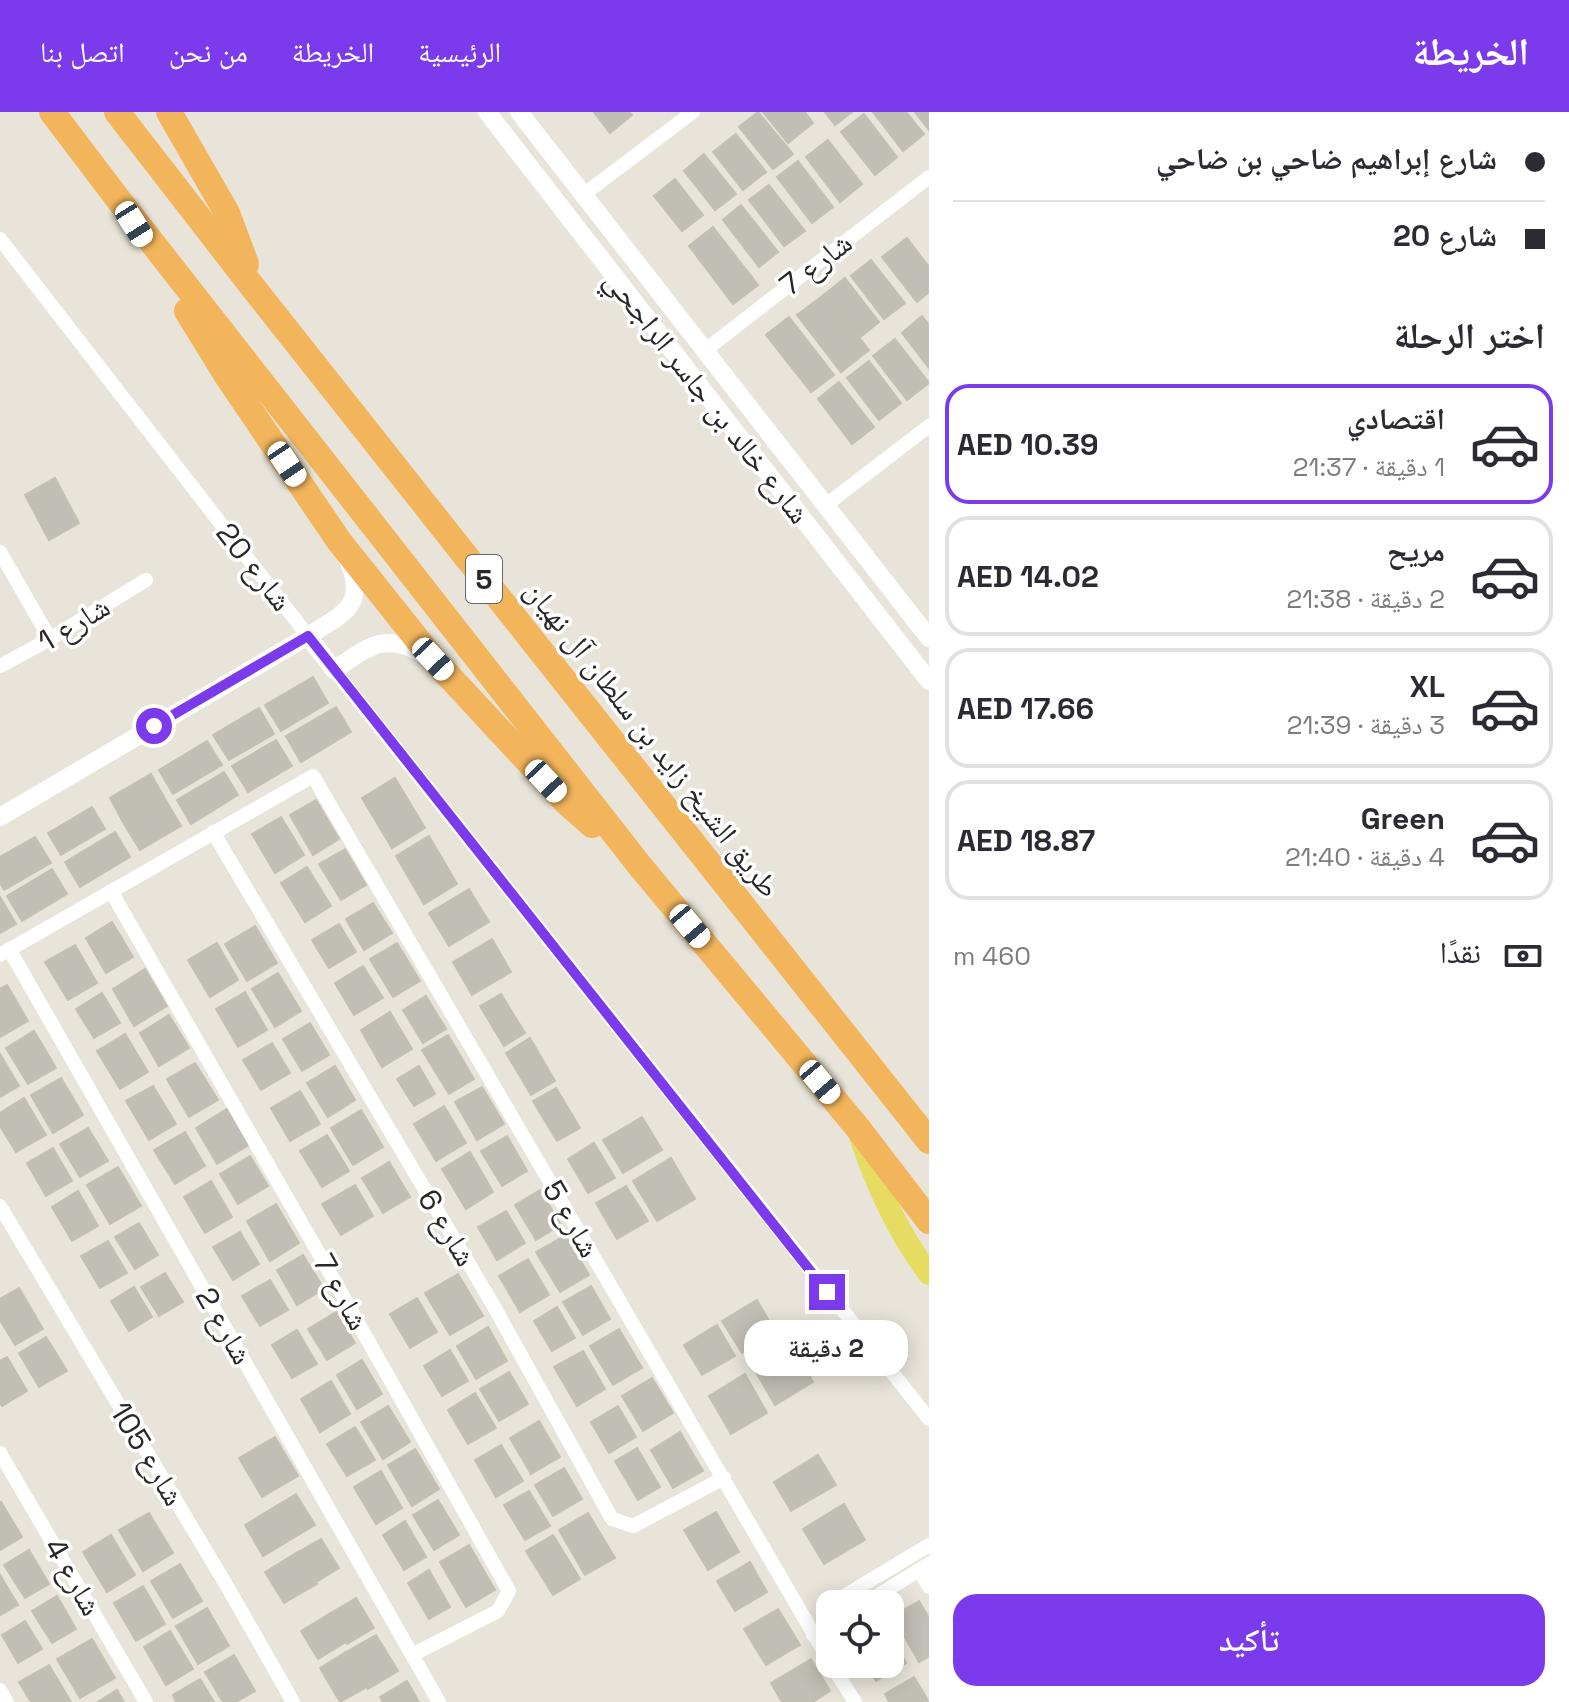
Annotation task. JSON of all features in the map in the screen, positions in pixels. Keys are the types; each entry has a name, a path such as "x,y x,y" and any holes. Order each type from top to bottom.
{"highway":[{"name":"5","path":"52,112 640,866 857,1127 929,1221"},
{"name":"طريق الشيخ زايد بن سلطان آل نهيان","path":"117,112 929,1141"},
{"path":"169,112 227,213 255,290"},
{"path":"118,199 227,376 339,541 433,659 565,801 640,866"}],"main road":[{"path":"857,1127 887,1203 912,1252 929,1274"}],"street":[{"name":"شارع خالد بن جاسر الراجحي","path":"487,112 929,681"},
{"name":"شارع خالد بن جاسر الراجحي","path":"519,112 929,638"},
{"path":"583,195 693,112"},
{"name":"شارع 7","path":"704,351 929,177"},
{"name":"شارع 20","path":"0,239 334,670 929,1419"},
{"path":"826,505 929,426"},
{"path":"0,817 342,614 353,602 356,585 339,541"},
{"path":"0,552 50,639"},
{"path":"848,578 856,580 864,577 872,564"},
{"name":"شارع 1","path":"0,666 146,580"},
{"path":"878,616 880,609 899,599"},
{"path":"334,670 381,642 406,644 433,659"},
{"name":"شارع 5","path":"213,832 313,776 816,1640"},
{"path":"5,952 213,832"},
{"name":"شارع 6","path":"213,832 492,1303 612,1519 633,1526 724,1478"},
{"name":"شارع 7","path":"111,891 509,1591 498,1611 412,1655"},
{"name":"شارع 2","path":"5,952 439,1702"},
{"name":"شارع 105","path":"0,1206 293,1702"},
{"name":"شارع 4","path":"0,1453 146,1702"},
{"path":"854,1590 929,1545"},
{"path":"887,1590 924,1567 929,1587"},
{"path":"805,1620 816,1613"},
{"name":"شارع 5","path":"840,1678 855,1702"},
{"path":"0,1690 7,1702"}],"building":[{"path":"594,112 629,112 632,115 610,133"},
{"path":"758,112 793,154 773,169 739,127"},
{"path":"763,112 805,112 813,123 788,143"},
{"path":"825,112 852,112 835,125"},
{"path":"873,112 906,112 924,134 903,151"},
{"path":"915,112 929,112 929,130"},
{"path":"864,114 897,157 875,175 841,132"},
{"path":"736,134 766,172 743,190 713,152"},
{"path":"828,140 862,184 840,202 806,157"},
{"path":"704,154 736,194 715,210 684,171"},
{"path":"798,161 833,207 812,223 777,177"},
{"path":"675,179 703,215 682,231 654,196"},
{"path":"769,185 805,231 784,246 749,200"},
{"path":"741,205 778,252 759,267 723,220"},
{"path":"713,227 758,285 733,304 689,246"},
{"path":"907,238 929,267 929,292 917,302 882,257"},
{"path":"871,260 905,303 884,319 851,276"},
{"path":"845,278 879,322 859,338 825,294"},
{"path":"825,294 869,350 841,372 797,315"},
{"path":"922,316 929,325 929,368 902,333"},
{"path":"789,317 834,375 811,392 766,335"},
{"path":"895,339 929,383 907,400 873,356"},
{"path":"869,361 901,403 879,420 847,378"},
{"path":"839,382 874,427 852,444 818,399"},
{"path":"55,478 79,523 49,540 25,495"},
{"path":"313,677 328,703 281,731 265,705"},
{"path":"336,707 351,732 301,762 286,736"},
{"path":"259,708 274,734 229,760 213,735"},
{"path":"276,740 292,766 248,792 232,766"},
{"path":"207,741 222,765 173,794 159,770"},
{"path":"224,772 238,795 191,824 177,800"},
{"path":"151,774 165,799 124,824 110,798"},
{"path":"395,778 425,828 392,848 362,798"},
{"path":"165,799 181,826 140,850 124,824"},
{"path":"316,800 339,839 313,855 290,815"},
{"path":"92,807 105,829 61,855 48,833"},
{"path":"281,817 304,855 275,873 252,834"},
{"path":"115,832 130,857 80,887 65,862"},
{"path":"429,836 457,884 424,904 396,856"},
{"path":"35,837 51,863 4,890 0,883 0,857"},
{"path":"345,849 366,885 341,900 319,864"},
{"path":"307,867 331,906 305,922 281,883"},
{"path":"52,869 67,894 22,921 7,896"},
{"path":"469,889 489,922 449,946 429,913"},
{"path":"0,897 16,924 0,933"},
{"path":"373,903 392,933 364,950 346,919"},
{"path":"112,922 133,957 106,973 86,938"},
{"path":"339,924 356,952 329,968 312,940"},
{"path":"255,926 277,963 247,981 225,944"},
{"path":"492,939 511,972 472,995 453,962"},
{"path":"217,943 238,980 210,997 188,960"},
{"path":"397,943 420,981 393,997 370,959"},
{"path":"75,945 97,983 68,1000 45,962"},
{"path":"363,966 383,998 354,1015 335,983"},
{"path":"145,969 167,1006 134,1026 113,989"},
{"path":"278,973 301,1011 275,1027 252,989"},
{"path":"7,985 28,1021 0,1037 0,989"},
{"path":"245,992 267,1030 238,1047 216,1009"},
{"path":"102,993 120,1023 94,1038 76,1009"},
{"path":"501,994 525,1033 504,1046 480,1006"},
{"path":"426,996 446,1029 423,1043 403,1010"},
{"path":"390,1012 412,1049 382,1067 361,1030"},
{"path":"169,1015 189,1048 159,1066 140,1033"},
{"path":"310,1023 329,1055 302,1071 283,1039"},
{"path":"34,1031 56,1068 28,1084 6,1048"},
{"path":"125,1034 148,1072 120,1089 97,1051"},
{"path":"448,1035 474,1079 449,1094 422,1050"},
{"path":"530,1038 555,1081 531,1095 506,1053"},
{"path":"272,1043 290,1073 261,1090 243,1060"},
{"path":"0,1054 19,1086 0,1097"},
{"path":"195,1063 218,1100 189,1117 167,1079"},
{"path":"335,1066 355,1100 328,1117 307,1083"},
{"path":"419,1066 435,1094 414,1106 397,1079"},
{"path":"61,1078 83,1115 53,1133 31,1095"},
{"path":"153,1086 176,1124 149,1140 126,1101"},
{"path":"482,1087 504,1124 477,1140 455,1102"},
{"path":"556,1088 580,1128 557,1141 533,1101"},
{"path":"300,1091 320,1124 290,1141 271,1108"},
{"path":"24,1098 46,1135 16,1152 0,1126 0,1113"},
{"path":"444,1106 466,1143 436,1161 414,1124"},
{"path":"227,1109 249,1145 217,1164 196,1128"},
{"path":"361,1110 383,1147 353,1165 331,1128"},
{"path":"642,1117 662,1150 623,1173 603,1140"},
{"path":"88,1128 108,1161 80,1177 60,1144"},
{"path":"185,1132 205,1166 175,1184 154,1150"},
{"path":"327,1135 349,1171 322,1187 300,1151"},
{"path":"507,1136 527,1171 502,1186 481,1151"},
{"path":"594,1143 615,1178 588,1193 568,1159"},
{"path":"53,1148 72,1181 46,1196 27,1163"},
{"path":"470,1152 493,1192 466,1209 442,1169"},
{"path":"250,1156 268,1186 238,1204 220,1174"},
{"path":"671,1158 695,1199 657,1221 633,1181"},
{"path":"389,1162 410,1197 383,1213 362,1178"},
{"path":"118,1167 141,1206 110,1224 87,1185"},
{"path":"211,1181 232,1217 205,1233 184,1197"},
{"path":"355,1185 373,1216 341,1235 322,1204"},
{"path":"626,1186 648,1221 617,1239 596,1203"},
{"path":"540,1190 561,1225 536,1240 515,1205"},
{"path":"78,1191 98,1226 72,1241 52,1207"},
{"path":"276,1204 299,1243 270,1261 247,1221"},
{"path":"506,1211 525,1243 497,1260 478,1227"},
{"path":"139,1223 158,1255 135,1269 115,1237"},
{"path":"240,1232 259,1264 233,1280 213,1247"},
{"path":"566,1235 589,1275 560,1292 536,1252"},
{"path":"108,1241 127,1273 100,1288 81,1256"},
{"path":"303,1255 324,1289 297,1305 277,1270"},
{"path":"528,1259 549,1295 520,1312 499,1276"},
{"path":"165,1273 183,1302 159,1316 141,1287"},
{"path":"458,1274 483,1316 450,1335 425,1293"},
{"path":"270,1280 288,1310 260,1326 242,1296"},
{"path":"591,1286 610,1319 583,1335 563,1302"},
{"path":"134,1287 152,1317 129,1331 111,1301"},
{"path":"19,1288 43,1329 15,1345 0,1320 0,1299"},
{"path":"417,1298 437,1332 410,1348 390,1314"},
{"path":"757,1300 776,1333 742,1353 722,1321"},
{"path":"557,1307 575,1338 552,1351 534,1321"},
{"path":"336,1312 355,1343 327,1360 308,1329"},
{"path":"717,1325 735,1356 702,1375 684,1345"},
{"path":"488,1327 507,1361 476,1379 457,1346"},
{"path":"619,1329 642,1368 613,1385 590,1346"},
{"path":"297,1330 317,1364 292,1378 272,1345"},
{"path":"46,1337 67,1371 39,1387 19,1353"},
{"path":"791,1345 813,1382 775,1405 753,1367"},
{"path":"450,1350 468,1381 442,1396 424,1366"},
{"path":"583,1351 605,1389 577,1406 554,1367"},
{"path":"7,1357 27,1391 2,1406 0,1361"},
{"path":"362,1360 382,1394 357,1409 337,1375"},
{"path":"509,1372 528,1404 499,1421 480,1389"},
{"path":"745,1374 767,1413 731,1434 709,1396"},
{"path":"652,1378 673,1413 643,1431 622,1396"},
{"path":"331,1381 350,1414 320,1432 301,1399"},
{"path":"475,1393 496,1428 468,1444 448,1410"},
{"path":"388,1406 410,1442 383,1459 361,1422"},
{"path":"618,1406 636,1437 609,1453 591,1422"},
{"path":"539,1421 560,1457 531,1474 510,1438"},
{"path":"355,1427 375,1460 347,1476 327,1444"},
{"path":"680,1432 703,1471 673,1488 651,1450"},
{"path":"275,1437 298,1476 262,1497 239,1458"},
{"path":"501,1445 523,1481 496,1497 475,1460"},
{"path":"637,1448 660,1487 638,1500 615,1461"},
{"path":"415,1449 439,1489 412,1506 388,1465"},
{"path":"818,1455 836,1485 791,1511 774,1482"},
{"path":"564,1468 582,1499 553,1516 535,1485"},
{"path":"381,1471 402,1508 376,1524 354,1487"},
{"path":"529,1491 550,1526 525,1540 504,1505"},
{"path":"296,1494 315,1525 263,1556 245,1525"},
{"path":"438,1500 459,1535 434,1550 413,1515"},
{"path":"0,1503 22,1537 0,1550"},
{"path":"844,1504 865,1540 824,1564 803,1529"},
{"path":"716,1512 739,1552 708,1570 684,1530"},
{"path":"149,1513 173,1553 143,1571 119,1530"},
{"path":"588,1513 615,1558 585,1575 559,1530"},
{"path":"405,1521 426,1557 404,1570 383,1535"},
{"path":"111,1535 135,1575 107,1592 83,1552"},
{"path":"553,1535 580,1579 553,1595 526,1551"},
{"path":"321,1539 339,1568 316,1582 298,1552"},
{"path":"469,1545 495,1590 466,1607 440,1562"},
{"path":"29,1550 49,1584 25,1598 4,1565"},
{"path":"298,1552 317,1584 284,1603 265,1572"},
{"path":"750,1562 767,1592 735,1611 717,1581"},
{"path":"180,1564 202,1601 173,1618 151,1581"},
{"path":"429,1570 450,1607 429,1619 408,1583"},
{"path":"0,1575 18,1605 0,1615"},
{"path":"143,1586 165,1624 136,1641 114,1603"},
{"path":"57,1596 76,1629 52,1643 32,1611"},
{"path":"356,1598 374,1628 347,1644 329,1614"},
{"path":"919,1601 929,1618 929,1656 919,1662 904,1635 904,1610"},
{"path":"207,1608 229,1646 198,1664 176,1626"},
{"path":"778,1609 800,1645 766,1665 744,1629"},
{"path":"329,1614 346,1642 318,1659 301,1631"},
{"path":"25,1621 42,1649 18,1663 2,1635"},
{"path":"170,1631 193,1669 166,1685 144,1647"},
{"path":"376,1635 398,1671 368,1689 346,1652"},
{"path":"92,1639 115,1678 80,1698 57,1659"},
{"path":"346,1652 367,1687 340,1702 320,1668"},
{"path":"234,1655 255,1691 236,1702 223,1702 205,1672"},
{"path":"811,1659 816,1667 816,1678 822,1678 830,1691 813,1702 782,1702 771,1683"},
{"path":"49,1665 71,1702 31,1702 19,1682"},
{"path":"914,1677 929,1702 889,1702 885,1694"},
{"path":"200,1679 214,1702 176,1702 173,1695"},
{"path":"407,1681 419,1702 383,1702 380,1697"},
{"path":"117,1690 124,1702 98,1702"}],"route":[{"path":"154,726 308,636 827,1292"}]}
